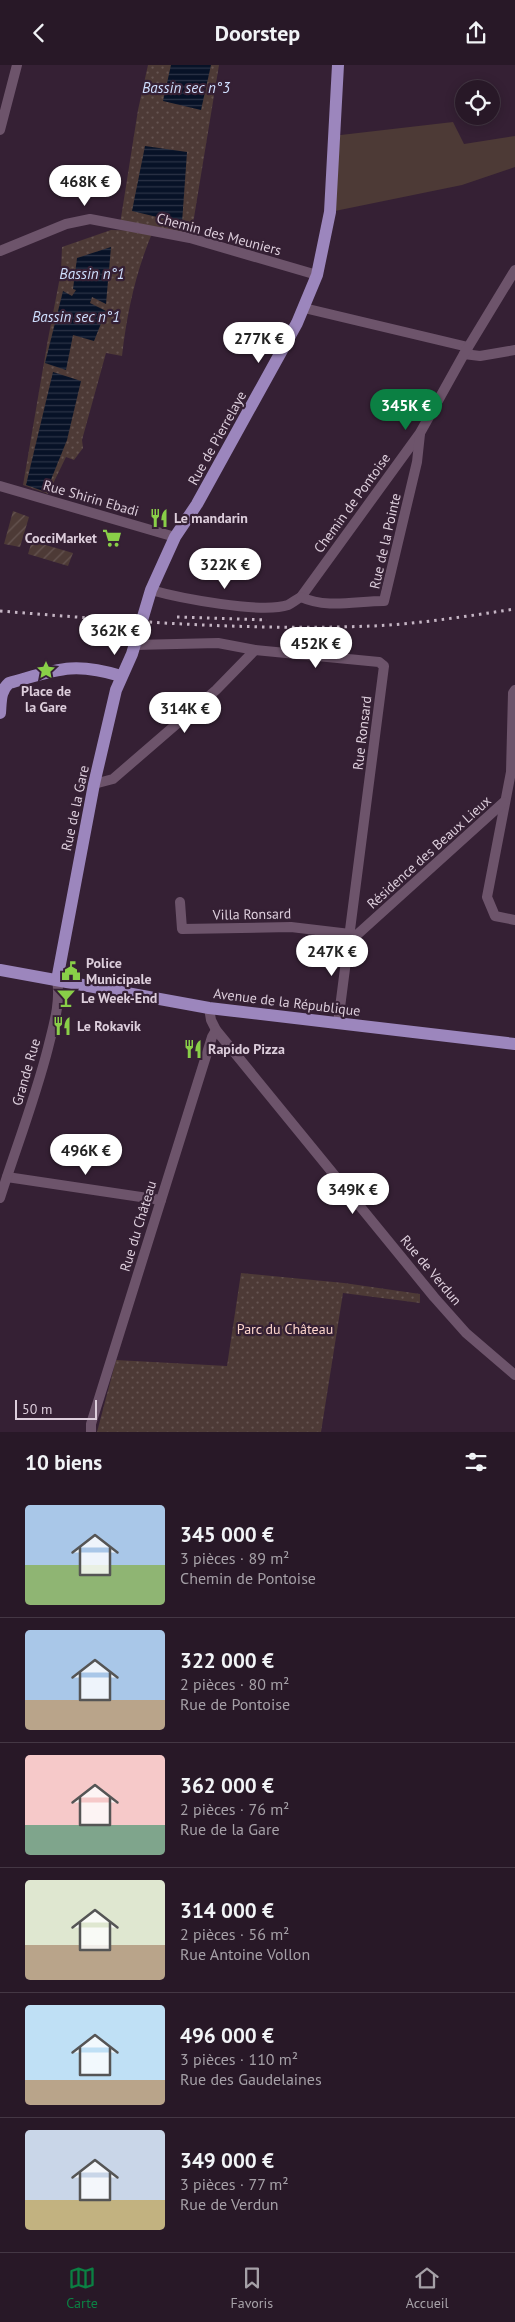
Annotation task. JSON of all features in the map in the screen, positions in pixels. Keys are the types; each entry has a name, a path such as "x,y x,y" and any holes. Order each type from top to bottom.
{"main road":[{"name":"Rue de Pierrelaye","path":"134,645 152,590 175,537 197,504 304,308 317,275 330,212 338,65"},
{"name":"Rue de la Gare","path":"57,980 94,784 121,676 132,654 134,645"},
{"path":"0,713 0,702 5,687 9,683 68,667 91,668 121,676"},
{"name":"Avenue de la République","path":"0,970 208,1008 515,1044"}],"street":[{"path":"0,129 17,65"},
{"name":"Chemin des Meuniers","path":"0,251 66,224 90,219 190,238 317,275"},
{"name":"Chemin de Pontoise","path":"301,597 420,433 466,351 515,270"},
{"path":"304,308 480,356 515,350"},
{"name":"Rue de la Pointe","path":"301,597 314,603 325,604 384,601 417,461 420,433"},
{"name":"Rue Shirin Ebadi","path":"0,486 175,537"},
{"path":"152,590 185,599 266,608 287,605 301,597"},
{"name":"Rue Ronsard","path":"134,645 218,643 255,650 379,662 384,667 338,1023"},
{"path":"94,784 113,779 216,690 255,650"},
{"name":"Résidence des Beaux Lieux","path":"515,690 513,693 512,772 504,802 487,897 495,916 515,920"},
{"name":"Résidence des Beaux Lieux","path":"349,938 504,802"},
{"name":"Villa Ronsard","path":"180,902 182,929 290,927 349,938"},
{"name":"Grande Rue","path":"0,1198 38,1085 55,1021 59,990 57,980"},
{"name":"Rue de Verdun","path":"208,1008 216,1030 466,1333 515,1375"},
{"name":"Rue du Château","path":"91,1432 91,1423 212,1037 216,1030"},
{"path":"7,1177 161,1200"}],"green space":[{"path":"148,65 219,65 190,242 153,231 133,292 122,356 106,353 82,440 83,448 74,460 66,457 48,494 23,485 61,272 62,247 111,230 149,231 120,224 138,110"},
{"path":"453,122 464,144 515,136 515,167 462,185 330,212 332,136"},
{"path":"13,511 29,517 20,547 4,544"},
{"path":"32,541 73,553 68,566 28,554"},
{"name":"Parc du Château","path":"241,1273 344,1283 420,1294 420,1303 343,1293 321,1432 97,1432 116,1360 227,1366"}],"water":[{"name":"Bassin sec n°3","path":"171,65 211,65 201,110 163,101"},
{"path":"145,146 187,152 182,223 132,211"},
{"name":"Bassin sec n°1","path":"111,247 106,304 92,297 90,303 106,311 94,341 73,335 66,370 45,363 63,291 72,296 76,290 73,289 77,258"},
{"path":"53,372 81,381 67,440 46,492 26,485"}],"railway":[{"path":"0,611 186,624 325,627 408,623 515,609"},
{"path":"177,617 267,620"}],"place":[{"name":"Le mandarin","path":"159,518"},
{"name":"CocciMarket","path":"112,538"},
{"name":"Place de la Gare","path":"46,670"},
{"name":"Police Municipale","path":"71,971"},
{"name":"Le Week-End","path":"66,998"},
{"name":"Le Rokavik","path":"62,1026"},
{"name":"Rapido Pizza","path":"193,1049"}],"water label":[{"name":"Bassin n°1","path":"92,273"}]}
